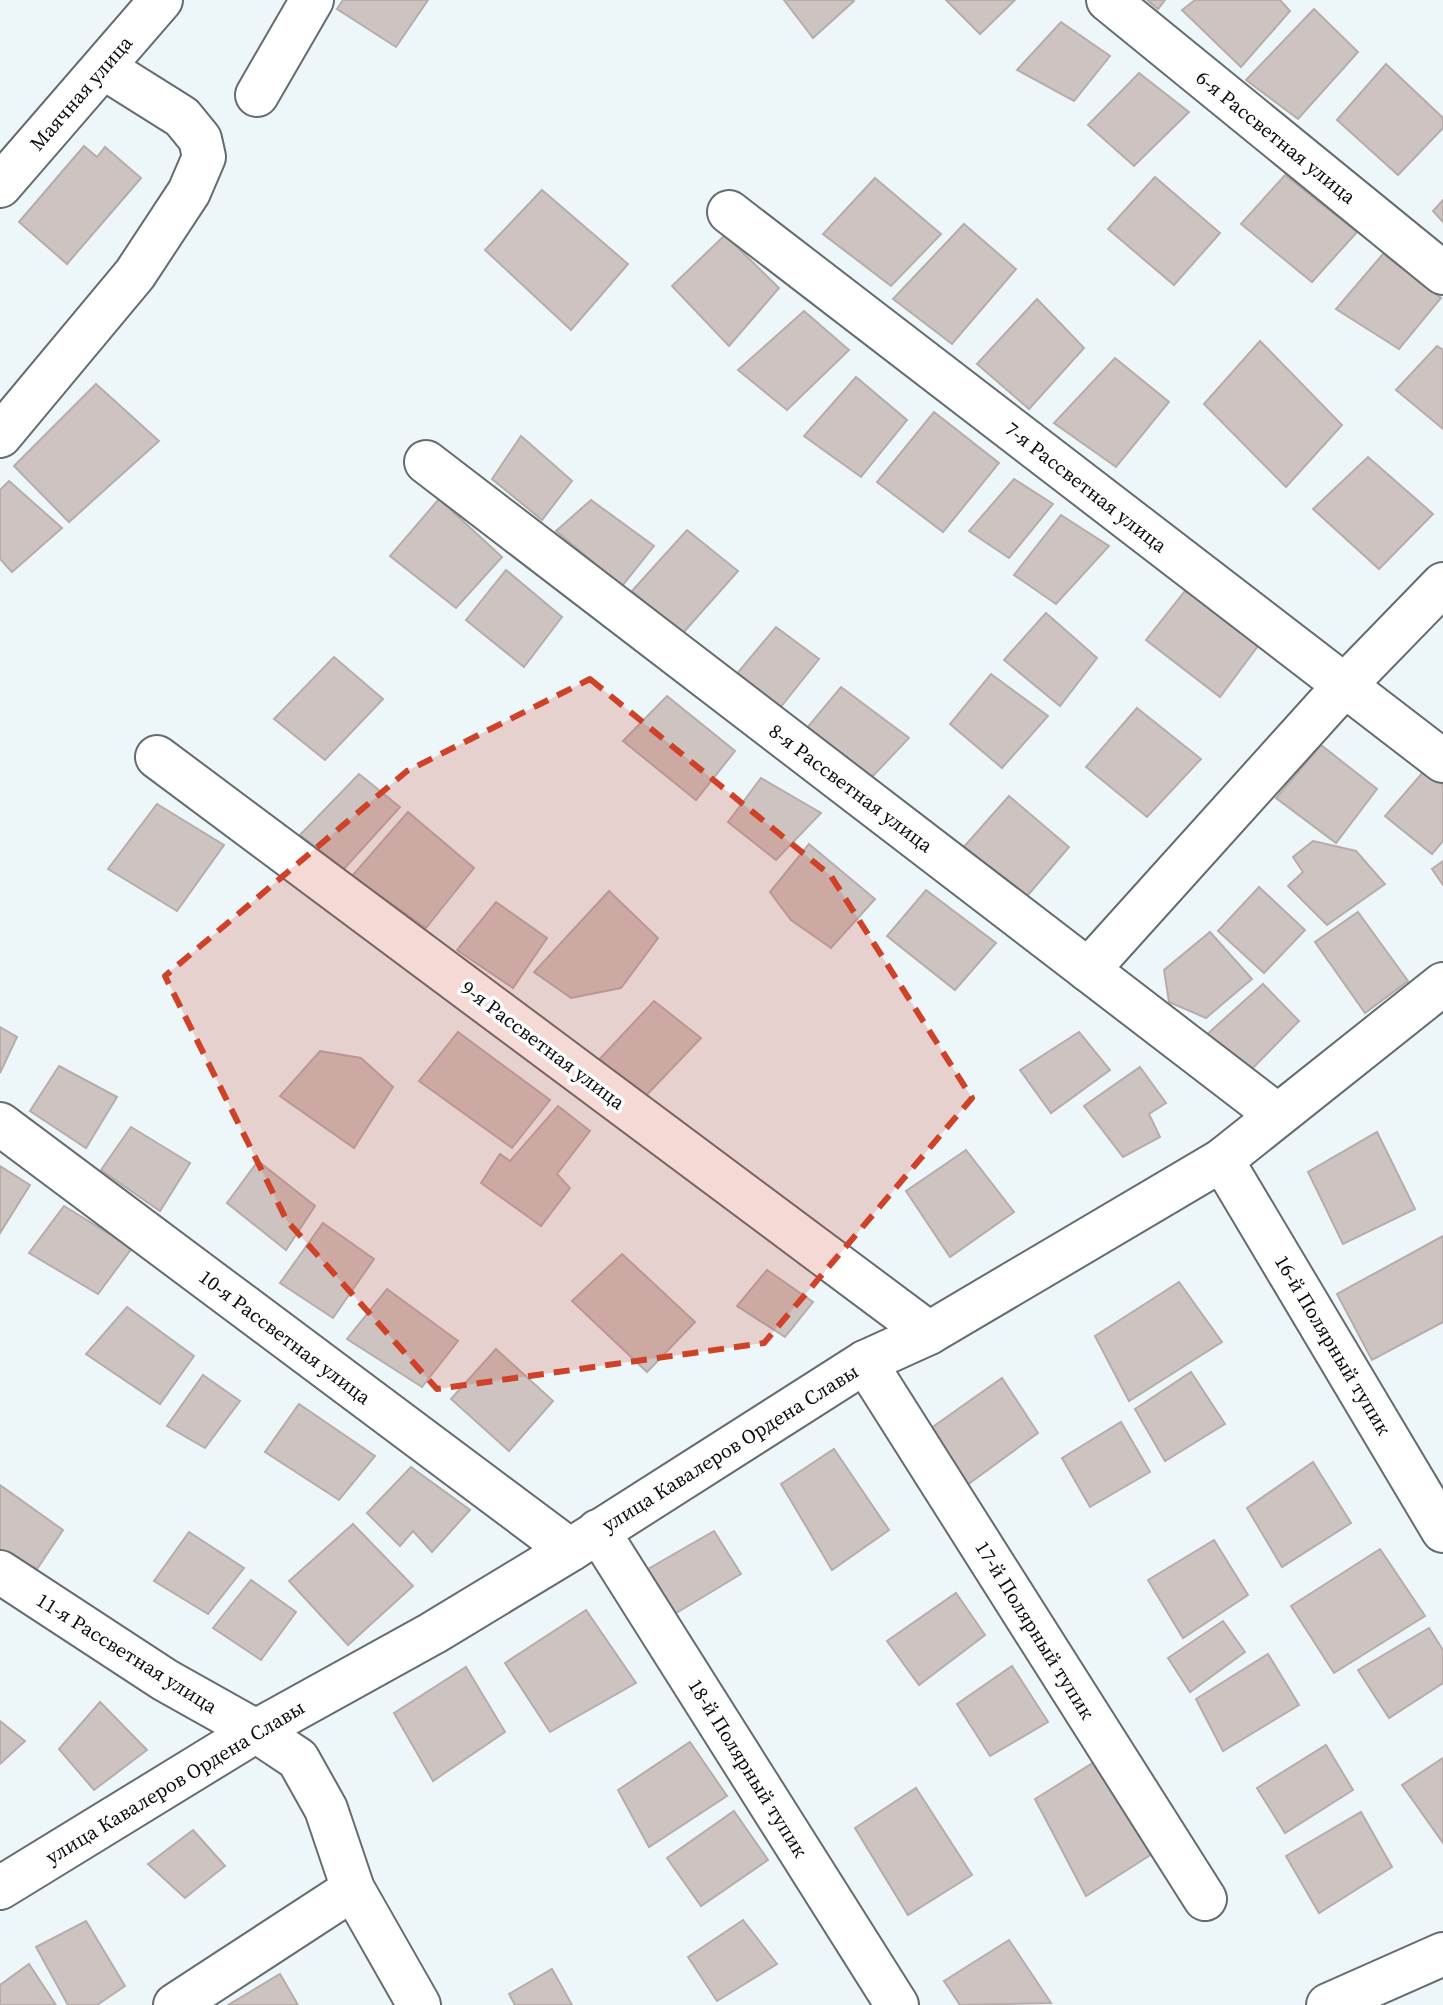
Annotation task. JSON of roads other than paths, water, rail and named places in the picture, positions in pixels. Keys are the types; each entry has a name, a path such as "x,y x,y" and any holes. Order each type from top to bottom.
{"street":[{"name":"Маячная улица","path":"0,186 161,0"},
{"path":"257,95 312,0"},
{"name":"6-я Рассветная улица","path":"1108,0 1443,273"},
{"path":"0,436 135,274 189,192 204,157 200,139 182,117 104,68"},
{"name":"7-я Рассветная улица","path":"729,212 1443,761"},
{"name":"8-я Рассветная улица","path":"426,462 1276,1114"},
{"path":"1088,970 1345,685 1443,584"},
{"name":"9-я Рассветная улица","path":"157,757 929,1333"},
{"name":"улица Кавалеров Ордена Славы","path":"0,1888 256,1731 433,1633 865,1362 929,1333 1222,1160 1443,984"},
{"name":"10-я Рассветная улица","path":"0,1124 584,1541"},
{"name":"16-й Полярный тупик","path":"1222,1160 1443,1531"},
{"name":"17-й Полярный тупик","path":"865,1362 1205,1899"},
{"name":"18-й Полярный тупик","path":"584,1541 897,2005"},
{"name":"11-я Рассветная улица","path":"0,1572 165,1680 256,1731 298,1759 326,1809 353,1889 419,2005"},
{"path":"175,2005 353,1889"},
{"path":"1328,2005 1443,1954"}]}
